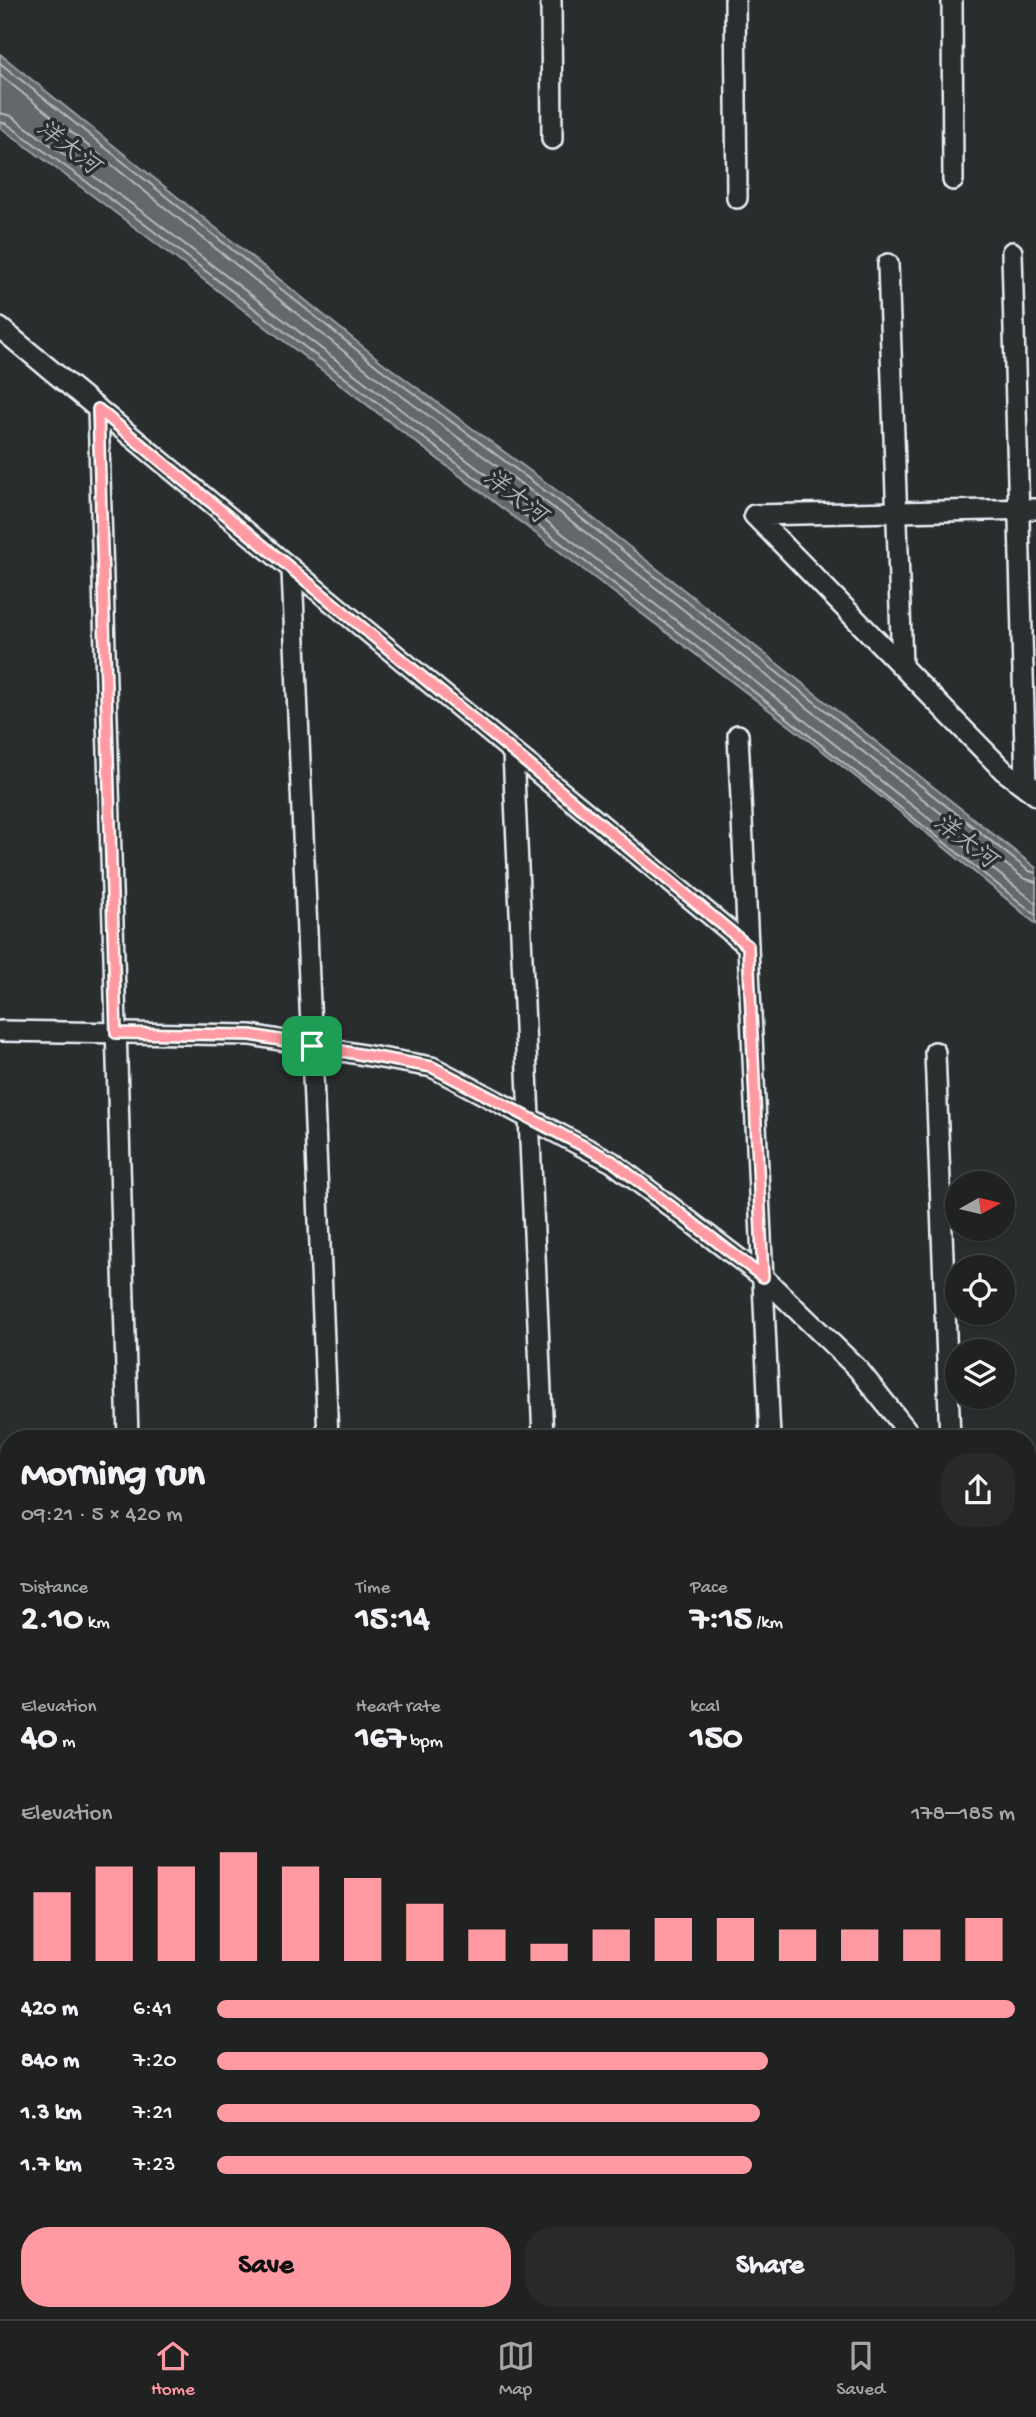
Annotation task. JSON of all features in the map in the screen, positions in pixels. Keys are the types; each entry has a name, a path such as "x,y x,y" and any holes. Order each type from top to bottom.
{"lane":[{"path":"551,0 552,139"},
{"path":"735,0 737,198"},
{"path":"952,0 953,180"},
{"path":"1012,252 1027,509 1033,790"},
{"path":"888,264 902,666"},
{"path":"0,328 748,946"},
{"path":"98,409 128,1430"},
{"path":"1027,509 754,515 1003,771 1033,790"},
{"path":"292,570 328,1430"},
{"path":"738,735 770,1430"},
{"path":"513,752 543,1430"},
{"path":"0,1031 251,1035 432,1067 612,1161 763,1277 858,1369 907,1430"},
{"path":"935,1052 950,1430"}],"water":[{"name":"洋大河","path":"0,54 382,362 575,504 1036,868 1036,924 915,823 790,726 0,127"}],"route":[{"path":"98,409 748,946 763,1277 612,1161 432,1067 312,1046 251,1035 116,1033 98,409"}]}
